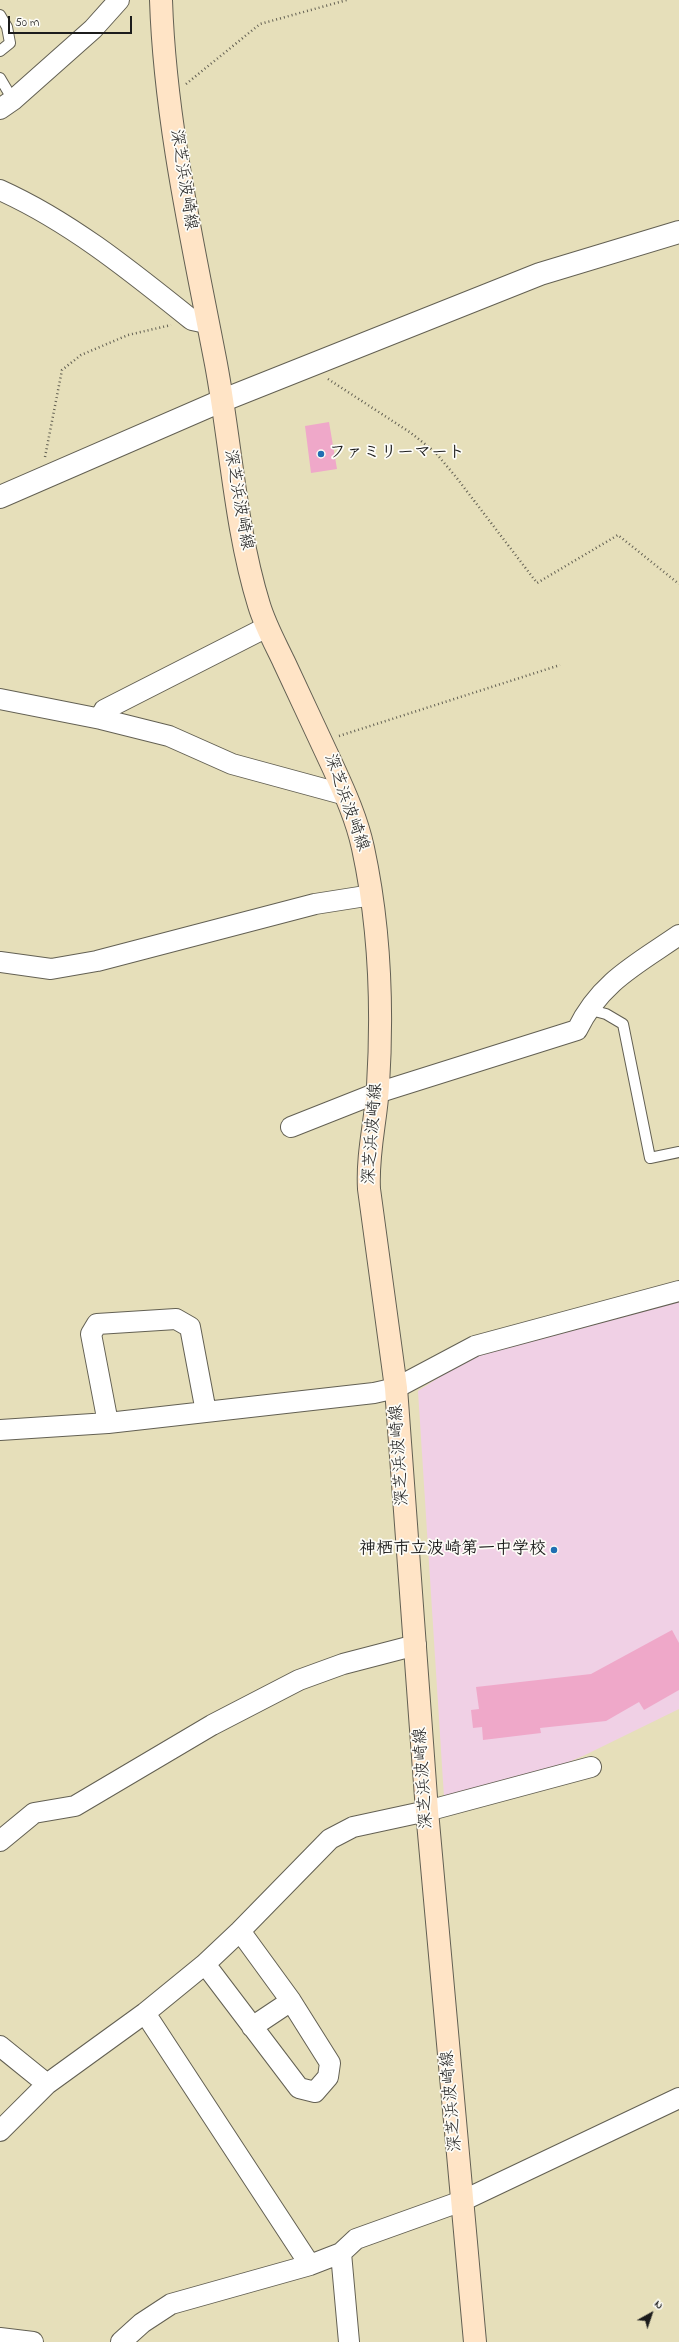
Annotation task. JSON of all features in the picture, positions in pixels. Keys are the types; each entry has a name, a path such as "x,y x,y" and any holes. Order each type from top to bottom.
{"main road":[{"name":"深芝浜波崎線","path":"161,0 168,90 199,321 216,365 250,570 267,627 346,795 362,842 372,894 381,997 378,1093 368,1167 369,1189 396,1388 427,1811 475,2342"}],"street":[{"path":"7,104 93,29 119,0"},
{"path":"0,190 22,199 109,254 199,321"},
{"path":"0,497 308,365 540,274 679,232"},
{"path":"101,719 104,710 267,627"},
{"path":"0,699 101,719 169,736 232,764 346,795"},
{"path":"0,962 51,969 97,961 315,904 372,894"},
{"path":"291,1127 378,1093 577,1030 587,1009 613,980 679,935"},
{"path":"0,1430 108,1423 359,1396 396,1388 475,1346 679,1291"},
{"path":"108,1423 91,1334 97,1324 176,1319 190,1327 206,1412"},
{"path":"0,1840 34,1814 75,1806 212,1725 299,1680 343,1664 416,1645"},
{"path":"0,2131 47,2084 145,2013 205,1964 240,1931 330,1839 353,1827 427,1811 591,1767"},
{"path":"205,1964 299,2088 315,2092 328,2077 330,2063 291,2002 240,1931"},
{"path":"252,2027 291,2002"},
{"path":"145,2013 310,2264"},
{"path":"0,2046 47,2084"},
{"path":"121,2342 142,2323 171,2304 310,2264 340,2253 356,2239 462,2201 679,2098"},
{"path":"340,2253 349,2342"},
{"path":"0,2338 34,2342"}],"lane":[{"path":"0,15 7,27 10,43 0,51"},
{"path":"0,78 7,104"},
{"path":"587,1009 606,1014 623,1024 650,1158 679,1152"}],"path":[{"path":"168,90 185,85 260,24 347,0"},
{"path":"50,475 44,461 62,370 81,355 128,335 199,321"},
{"path":"308,365 411,432 435,452 456,477 537,583 618,535 679,584"},
{"path":"322,742 560,665"}],"shaded area":[{"name":"神栖市立波崎第一中学校","path":"679,1298 679,1709 583,1756 540,1774 444,1797 418,1391 481,1350"}],"building":[{"name":"ファミリーマート","path":"329,422 337,469 311,473 305,426"},
{"path":"672,1630 679,1643 679,1690 644,1710 639,1702 606,1721 540,1728 541,1733 483,1740 482,1727 473,1728 471,1710 479,1709 476,1687 591,1674"}],"place":[{"name":"ファミリーマート","path":"321,454"},
{"name":"神栖市立波崎第一中学校","path":"554,1550"}]}
